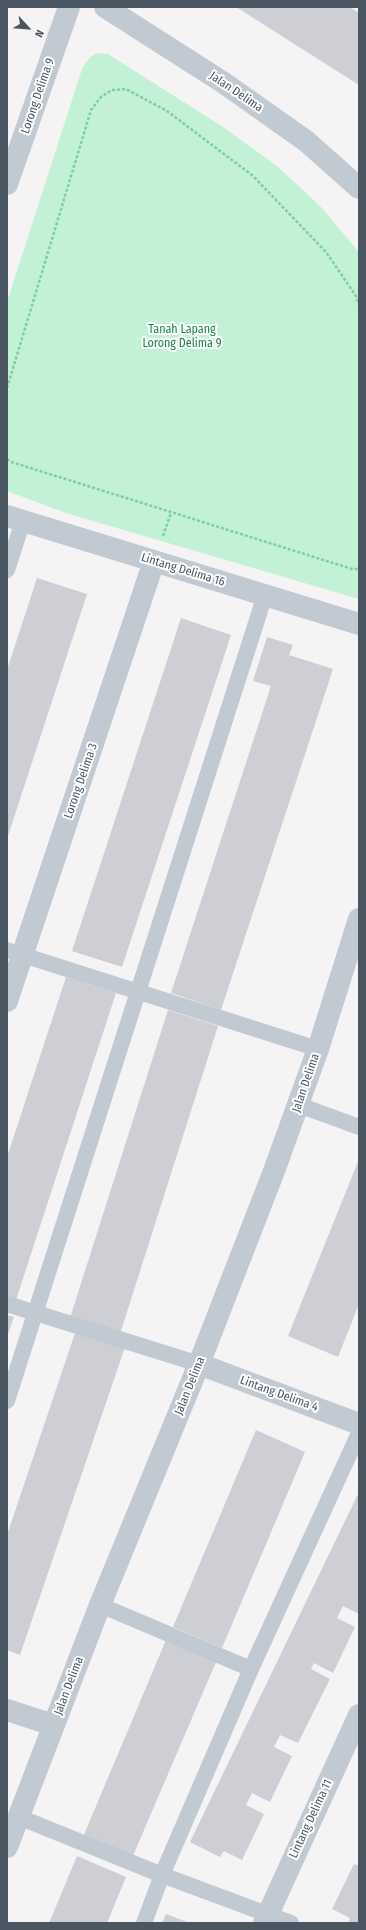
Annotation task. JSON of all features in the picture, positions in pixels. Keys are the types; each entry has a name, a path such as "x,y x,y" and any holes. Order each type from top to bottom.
{"street":[{"name":"Lorong Delima 9","path":"7,184 69,7"},
{"name":"Jalan Delima","path":"105,7 224,83 306,140 359,188"},
{"name":"Lintang Delima 16","path":"15,519 359,624"},
{"name":"Lorong Delima 3","path":"7,1001 15,952 154,561"},
{"name":"Jalan Delima","path":"7,1847 100,1605 199,1364 299,1105 359,919"},
{"name":"Lintang Delima 4","path":"199,1364 359,1424"},
{"path":"7,1710 54,1725"},
{"name":"Lintang Delima 11","path":"265,1918 359,1715"}],"lane":[{"path":"7,570 15,519"},
{"path":"7,1402 265,595"},
{"path":"15,952 318,1049"},
{"path":"299,1105 359,1127"},
{"path":"7,1304 199,1364"},
{"path":"144,1923 162,1875 251,1669 359,1433"},
{"path":"100,1605 251,1669"},
{"path":"19,1817 265,1918 291,1923"}],"path":[{"path":"7,388 92,110 101,97 112,90 126,89 167,111 253,176 326,252 356,296 359,305"},
{"path":"7,459 11,462 299,553 352,569 359,569"}],"green space":[{"name":"Tanah Lapang Lorong Delima 9","path":"97,53 108,54 223,127 277,166 320,206 359,252 359,599 69,514 7,491 7,302 82,69 90,57"}],"building":[{"path":"236,7 350,7 359,13 359,85"},
{"path":"37,578 87,594 7,839 7,670"},
{"path":"181,618 231,635 122,967 72,951"},
{"path":"267,637 293,645 289,655 333,669 221,1010 171,993 271,686 253,681"},
{"path":"66,977 116,993 16,1300 7,1297 7,1157"},
{"path":"168,1010 218,1026 120,1334 70,1318"},
{"path":"359,1159 359,1304 338,1357 288,1336"},
{"path":"7,1315 14,1317 7,1337"},
{"path":"76,1330 125,1347 20,1655 7,1650 7,1535"},
{"path":"256,1430 305,1452 222,1648 173,1627"},
{"path":"359,1492 359,1614 343,1606 337,1618 355,1627 333,1673 314,1663 311,1669 330,1679 298,1743 280,1735 274,1747 292,1756 270,1802 252,1793 246,1805 264,1814 242,1860 224,1851 220,1857 190,1842"},
{"path":"166,1640 216,1662 132,1858 83,1837"},
{"path":"77,1856 126,1877 107,1923 49,1923"},
{"path":"354,1864 359,1866 359,1923 348,1923 350,1918 332,1909"},
{"path":"166,1914 190,1923 162,1923"}]}
